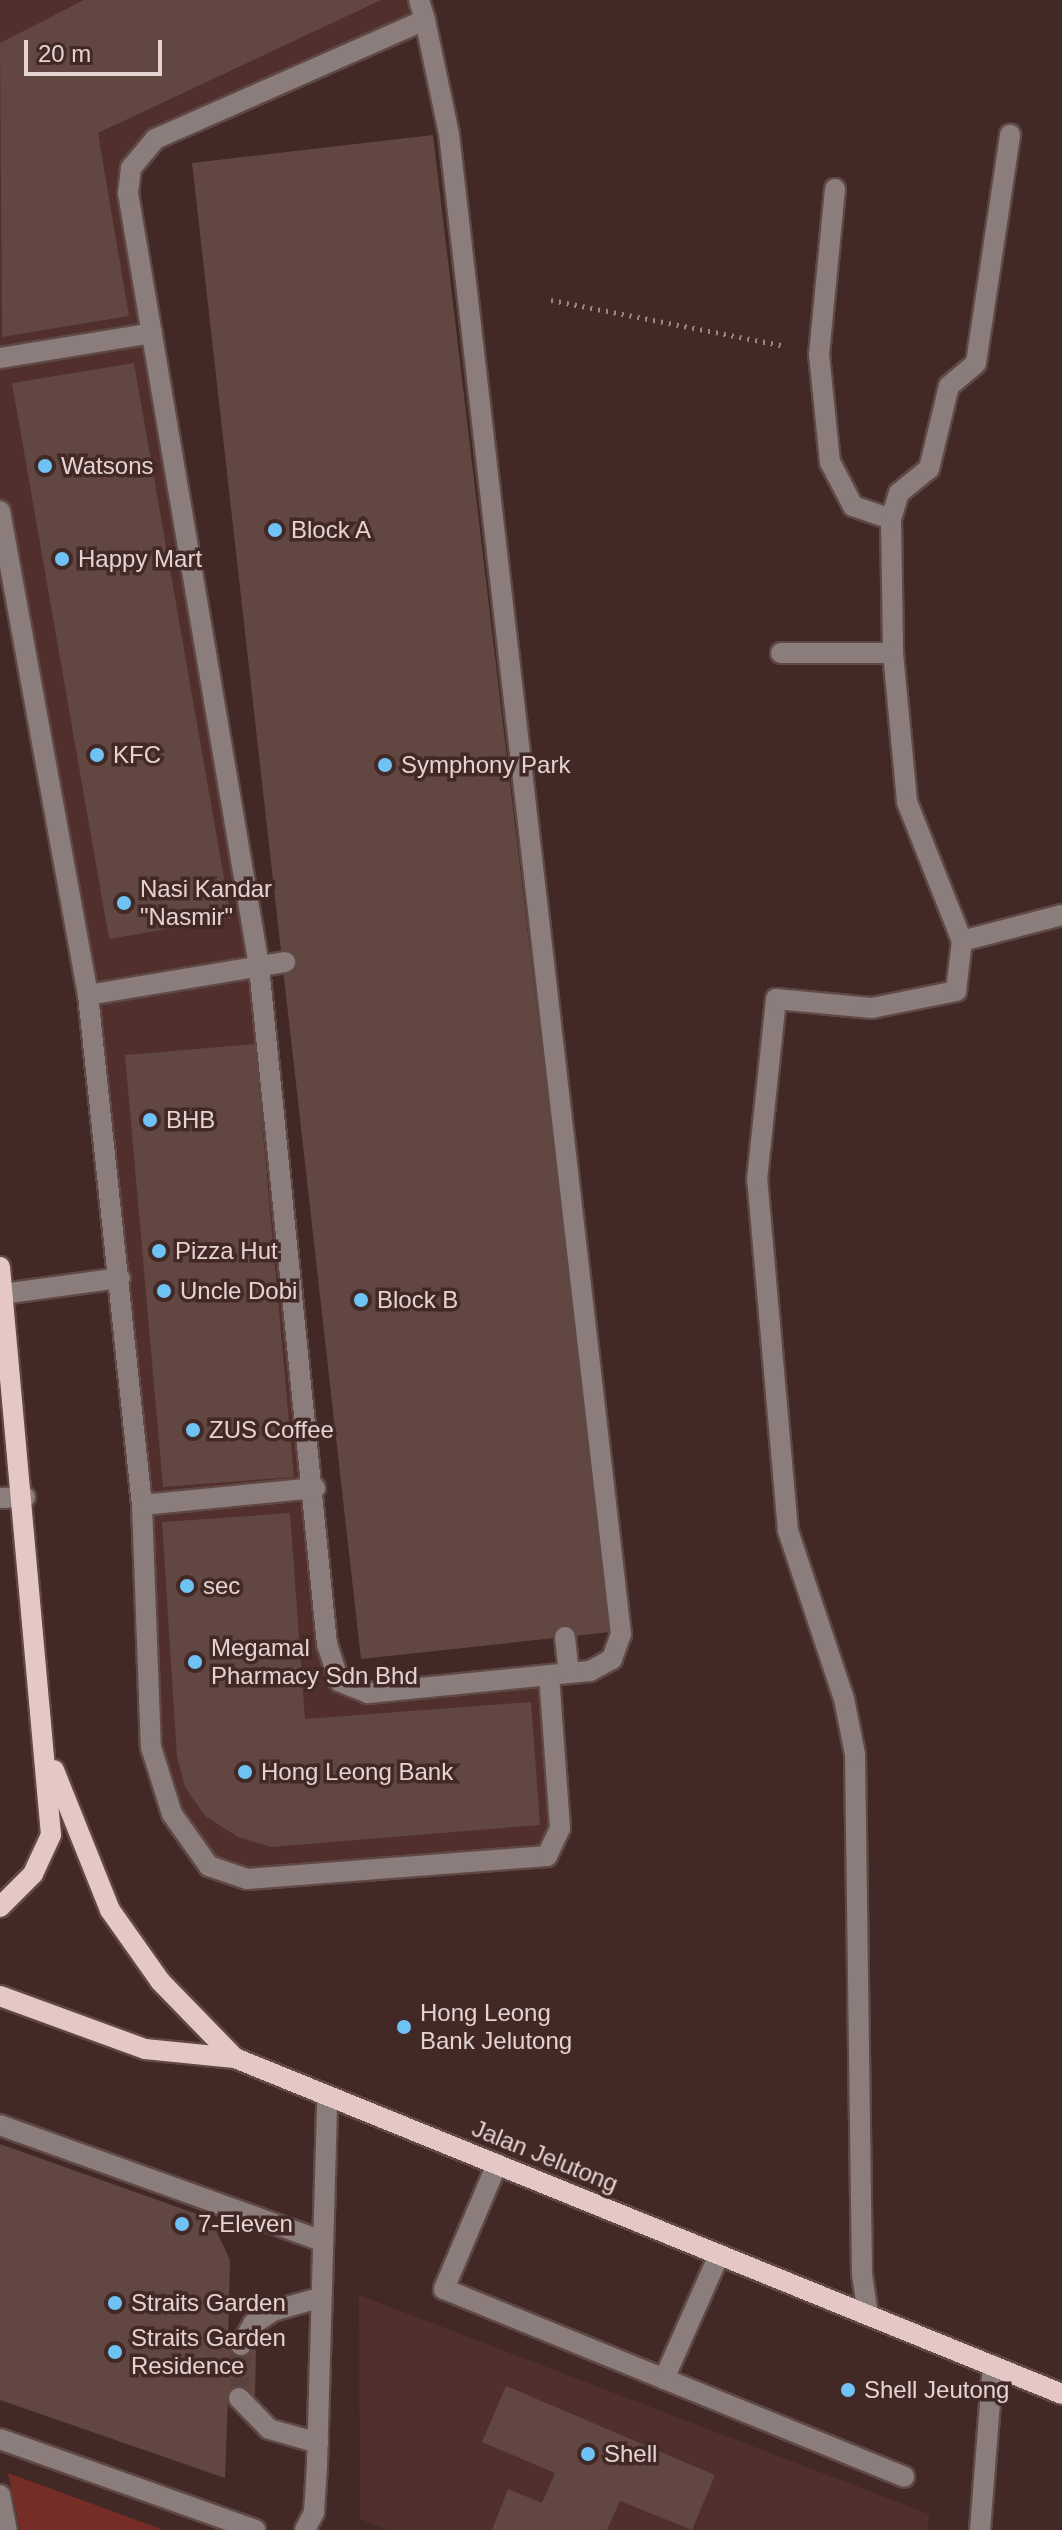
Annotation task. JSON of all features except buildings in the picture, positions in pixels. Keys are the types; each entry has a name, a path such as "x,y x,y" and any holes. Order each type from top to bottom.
{"main road":[{"path":"0,1267 25,1497 47,1751 51,1835 33,1874 0,1907"},
{"path":"47,1751 110,1910 160,1981 235,2058"},
{"name":"Jalan Jelutong","path":"0,1996 145,2049 235,2058 1062,2394"}],"street":[{"path":"422,10 449,134 621,1634 603,1667 368,1693 339,1681 327,1644 315,1488 259,966 152,333 128,193 139,153 172,130 422,10"},
{"path":"868,2315 862,2274 855,1754 844,1699 788,1531 757,1180 776,999 872,1008 956,991 962,941 907,802 893,653 891,519 899,493 929,469 949,386 976,363 1010,135"},
{"path":"835,189 819,354 835,476 853,506 891,519"},
{"path":"0,358 152,333"},
{"path":"0,511 88,995 142,1505 151,1747 172,1814 209,1866 247,1879 547,1856 560,1828 559,1674 565,1637"},
{"path":"781,653 893,653"},
{"path":"962,941 1062,915"},
{"path":"88,995 285,962"},
{"path":"3,1294 120,1278"},
{"path":"142,1505 315,1488"},
{"path":"0,1498 25,1497"},
{"path":"305,2530 314,2512 318,2443 319,2240 327,2096"},
{"path":"0,2125 319,2240"},
{"path":"497,2164 444,2289 904,2477"},
{"path":"664,2379 719,2255"},
{"path":"241,2345 253,2324 273,2311 319,2298"},
{"path":"980,2530 993,2366"},
{"path":"239,2398 269,2429 318,2443"},
{"path":"0,2439 253,2530"},
{"path":"0,2495 7,2530"}],"path":[{"path":"551,300 819,354"}],"shaded area":[{"path":"0,0 419,0 425,20 172,130 131,167 259,966 327,1644 352,1689 549,1675 554,1850 247,1879 209,1866 172,1814 151,1747 142,1505 88,995 0,511"},
{"path":"359,2295 929,2514 928,2530 388,2530 360,2519"},
{"path":"8,2473 161,2529 161,2530 20,2530"}],"tunnel":[{"path":"239,2398 241,2345"}],"place":[{"name":"Watsons","path":"45,466"},
{"name":"Block A","path":"275,530"},
{"name":"Happy Mart","path":"62,559"},
{"name":"KFC","path":"97,755"},
{"name":"Symphony Park","path":"385,765"},
{"name":"Nasi Kandar \"Nasmir\"","path":"124,903"},
{"name":"BHB","path":"150,1120"},
{"name":"Pizza Hut","path":"159,1251"},
{"name":"Uncle Dobi","path":"164,1291"},
{"name":"Block B","path":"361,1300"},
{"name":"ZUS Coffee","path":"193,1430"},
{"name":"sec","path":"187,1586"},
{"name":"Megamal Pharmacy Sdn Bhd","path":"195,1662"},
{"name":"Hong Leong Bank","path":"245,1772"},
{"name":"Hong Leong Bank Jelutong","path":"404,2027"},
{"name":"7-Eleven","path":"182,2224"},
{"name":"Straits Garden","path":"115,2303"},
{"name":"Straits Garden Residence","path":"115,2352"},
{"name":"Shell Jeutong","path":"848,2390"},
{"name":"Shell","path":"588,2454"}]}
